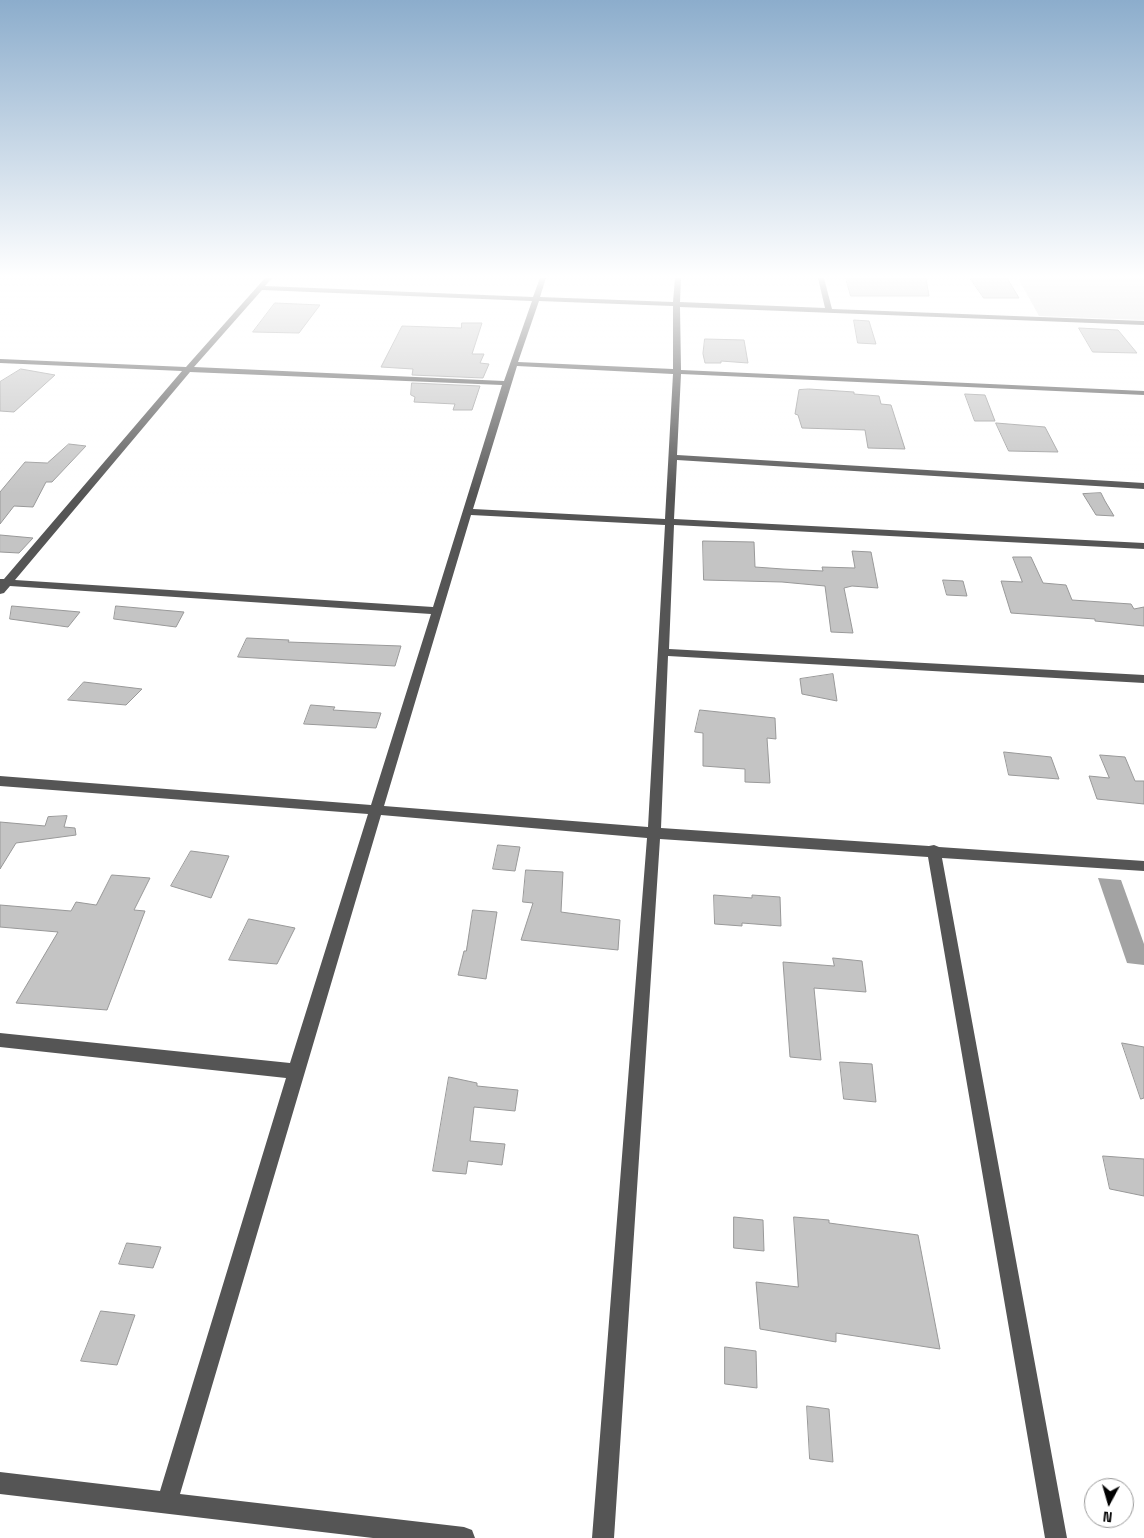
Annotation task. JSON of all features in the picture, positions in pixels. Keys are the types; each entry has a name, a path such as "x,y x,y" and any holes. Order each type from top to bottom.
{"street":[{"path":"2,586 206,350"},
{"path":"167,1503 296,1071 519,350"},
{"path":"603,1538 654,833 676,350"},
{"path":"0,361 507,383"},
{"path":"514,364 676,373 1144,393"},
{"path":"672,457 1144,486"},
{"path":"469,512 669,524 1144,546"},
{"path":"2,586 438,611"},
{"path":"663,652 1144,679"},
{"path":"0,781 654,833 934,850 1144,866"},
{"path":"934,850 1056,1538"},
{"path":"0,1040 296,1071"},
{"path":"0,1483 464,1538"}],"shaded area":[{"path":"1098,878 1121,880 1144,944 1144,965 1127,963"}],"building":[{"path":"390,350 473,350 472,354 484,354 480,363 489,364 483,378 412,375 413,369 381,367"},
{"path":"704,350 746,350 748,363 721,361 721,363 705,363"},
{"path":"1092,350 1134,350 1137,353 1093,352"},
{"path":"21,369 55,375 14,412 0,411 0,382"},
{"path":"412,383 480,386 472,410 453,410 455,404 414,402 415,397 411,395"},
{"path":"809,389 879,396 881,404 891,405 905,449 868,448 865,430 802,428 798,415 795,414 799,390"},
{"path":"965,394 985,395 995,421 975,421"},
{"path":"996,423 1045,427 1058,452 1009,451"},
{"path":"69,444 86,446 52,482 46,482 33,507 14,506 0,524 0,492 25,462 47,463"},
{"path":"1101,493 1114,516 1096,515 1083,494"},
{"path":"0,535 33,538 19,553 0,552"},
{"path":"703,541 754,542 755,567 783,569 823,571 822,567 855,568 852,551 871,552 878,588 852,586 844,588 853,633 831,632 825,586 782,582 704,580"},
{"path":"1013,557 1031,557 1043,583 1066,585 1072,600 1131,604 1134,609 1144,607 1144,626 1095,621 1095,619 1011,613 1001,581 1022,582"},
{"path":"943,580 963,581 967,596 947,595"},
{"path":"12,606 80,612 68,627 10,619"},
{"path":"116,606 184,612 176,627 114,619"},
{"path":"247,638 289,640 288,642 401,646 395,666 238,657"},
{"path":"833,674 837,701 802,694 800,679"},
{"path":"84,682 142,689 126,705 68,700"},
{"path":"311,705 335,707 333,710 381,713 376,728 304,724"},
{"path":"700,710 775,718 776,739 767,738 770,783 745,782 745,769 703,766 703,733 695,732"},
{"path":"1004,752 1051,757 1059,779 1009,775"},
{"path":"1100,755 1125,757 1135,781 1144,781 1144,804 1097,799 1089,776 1109,778"},
{"path":"67,816 64,827 75,828 76,835 16,843 0,869 0,822 45,826 48,817"},
{"path":"498,845 520,847 515,871 493,869"},
{"path":"191,851 229,856 211,898 171,886"},
{"path":"526,870 563,872 561,912 620,920 618,950 521,940 533,903 523,902"},
{"path":"112,875 150,878 134,910 145,911 107,1010 16,1003 58,932 0,927 0,905 71,911 76,902 96,905"},
{"path":"714,895 752,898 752,895 780,897 781,926 742,923 742,926 715,924"},
{"path":"473,910 497,912 486,979 458,975 464,951 466,951"},
{"path":"249,919 295,928 277,964 229,960"},
{"path":"833,958 862,961 866,992 814,988 821,1060 790,1057 783,962 834,966"},
{"path":"1122,1043 1144,1047 1144,1098 1141,1099"},
{"path":"840,1062 872,1064 876,1102 844,1099"},
{"path":"449,1077 477,1083 477,1086 518,1090 515,1111 474,1107 470,1141 505,1144 502,1165 468,1161 466,1174 433,1171"},
{"path":"1103,1156 1144,1159 1144,1196 1110,1189"},
{"path":"734,1217 763,1220 764,1251 734,1248"},
{"path":"794,1217 829,1220 829,1223 918,1235 940,1349 836,1333 836,1342 760,1329 756,1282 798,1287"},
{"path":"127,1243 161,1247 153,1268 119,1264"},
{"path":"101,1311 135,1315 117,1365 81,1361"},
{"path":"725,1347 756,1351 757,1388 725,1384"},
{"path":"807,1406 829,1409 833,1462 810,1459"}]}
